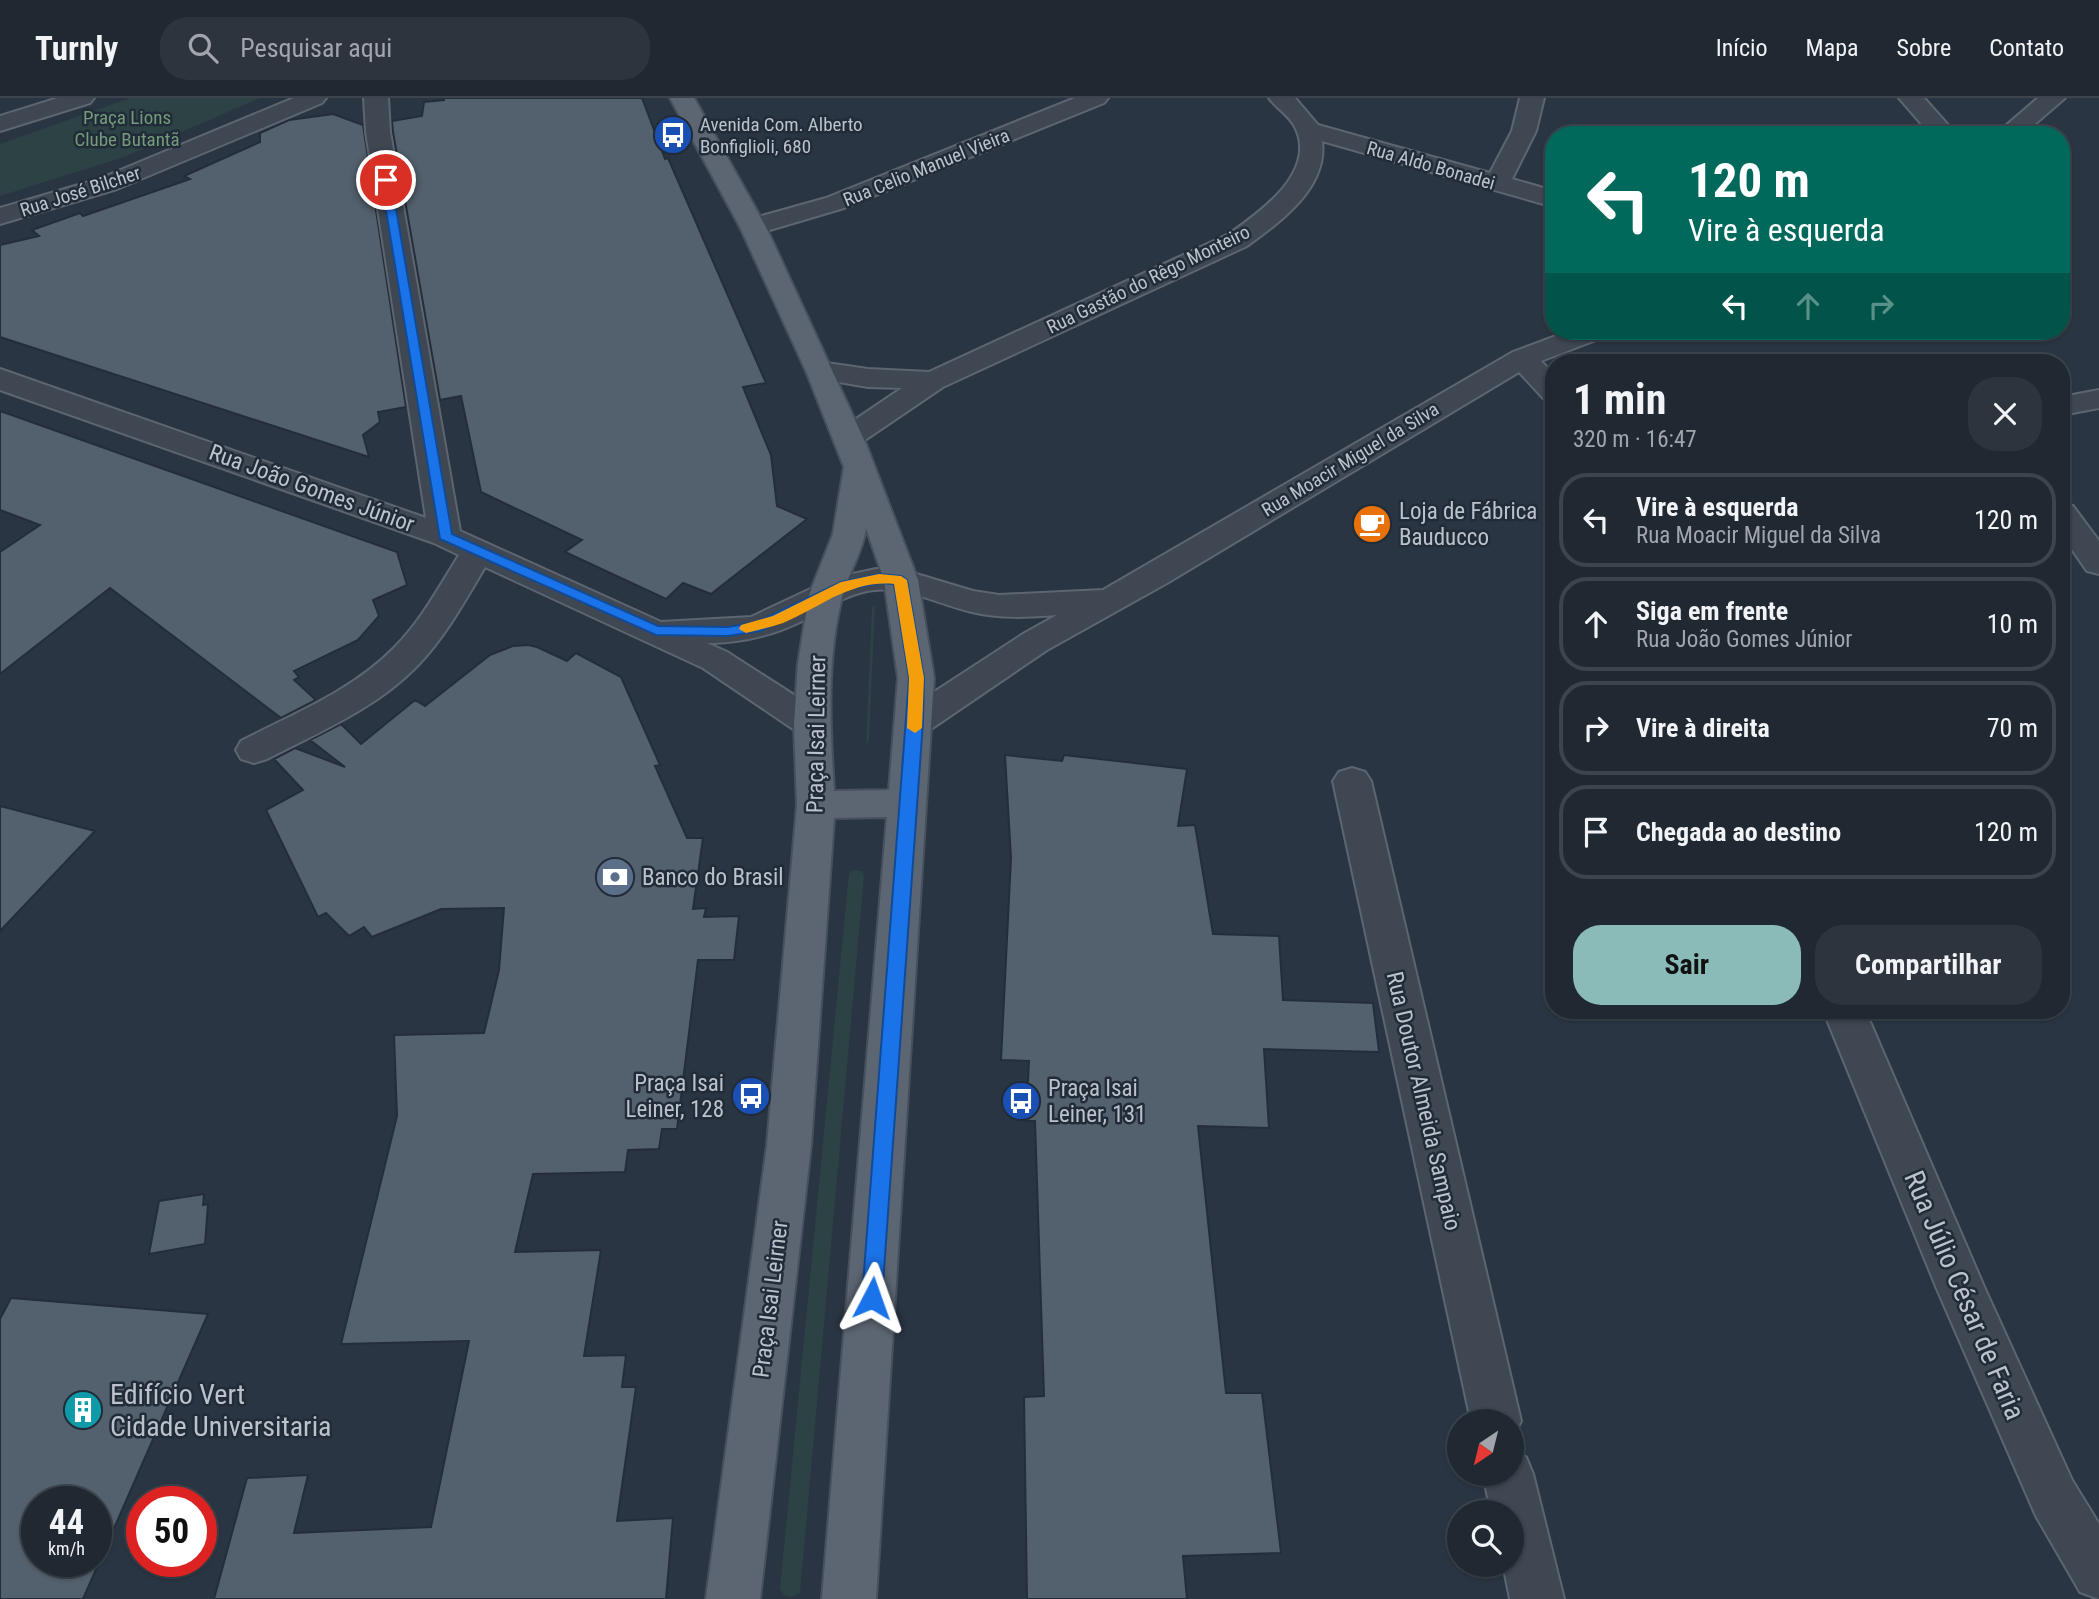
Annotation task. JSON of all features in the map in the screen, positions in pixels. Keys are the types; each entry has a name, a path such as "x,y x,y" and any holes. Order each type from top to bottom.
{"main road":[{"path":"682,98 753,227 820,371 901,580 916,678 915,722 849,1599"},
{"name":"Praça Isai Leirner","path":"733,1599 789,1145 816,805 813,724 816,664 826,595 849,534 852,453"},
{"path":"816,805 909,803"}],"street":[{"path":"0,124 82,98"},
{"name":"Rua José Bilcher","path":"0,216 108,184 314,98"},
{"path":"376,98 378,132 445,536"},
{"name":"Rua Celio Manuel Vieira","path":"753,227 835,203 1097,98"},
{"path":"1281,98 1309,130"},
{"path":"1498,183 1524,131 1532,98"},
{"path":"1911,98 1937,126"},
{"path":"2018,126 2053,98"},
{"path":"1027,103 1047,118"},
{"name":"Rua Aldo Bonadei","path":"1309,130 1545,196"},
{"name":"Rua Gastão do Rêgo Monteiro","path":"852,453 933,380 1238,240 1289,201 1301,181 1311,151 1309,130"},
{"name":"Rua Moacir Miguel da Silva","path":"915,722 1035,642 1112,600 1523,358 1570,340"},
{"path":"1523,358 1545,383"},
{"name":"Rua Gastão do Rêgo Monteiro","path":"820,371 868,378 933,380"},
{"name":"Rua João Gomes Júnior","path":"0,378 13,385 445,536 656,631 749,680 813,724"},
{"path":"2070,404 2099,399"},
{"path":"2070,524 2099,564"},
{"path":"254,750 359,694 394,668 434,622 478,551"},
{"name":"Rua Moacir Miguel da Silva","path":"826,595 862,580 879,578 901,580 954,598 988,605 1112,600"},
{"name":"Rua João Gomes Júnior","path":"656,631 728,632 760,626 826,595"},
{"name":"Rua Doutor Almeida Sampaio","path":"1352,781 1493,1409"},
{"name":"Rua Júlio César de Faria","path":"1848,1019 1961,1289 2054,1497 2099,1573"},
{"path":"1511,1486 1537,1599"}],"green space":[{"name":"Praça Lions Clube Butantã","path":"130,98 260,98 124,157 0,196 0,144"},
{"path":"875,605 869,740 866,745 872,607"},
{"path":"854,870 862,871 864,876 800,1593 793,1597 785,1596 780,1589 849,873"}],"building":[{"path":"444,98 642,98 665,159 668,158 766,383 743,387 771,455 777,506 807,519 711,594 683,583 666,599 565,552 582,540 481,492 461,396 440,400 393,132 392,121 422,116 424,102"},
{"path":"333,114 363,125 406,407 378,412 380,422 363,435 369,457 0,337 0,245 39,236 32,230 80,213 83,216 190,179 184,176 260,142 260,133 289,120"},
{"path":"0,411 397,552 407,585 373,600 379,616 358,640 294,671 299,677 294,680 316,700 281,718 110,588 0,674 0,552 40,525 0,510"},
{"path":"528,645 567,661 576,653 621,677 660,765 655,766 687,838 703,838 693,909 706,908 704,917 739,916 734,960 698,960 677,1129 662,1129 659,1149 628,1150 625,1172 533,1174 515,1252 601,1250 584,1356 626,1355 622,1387 636,1387 617,1521 673,1518 666,1599 214,1599 247,1478 308,1475 294,1533 431,1527 469,1341 341,1344 397,1116 394,1035 484,1033 499,970 504,908 441,909 372,937 364,927 349,936 326,913 318,917 266,810 303,790 274,759 295,748 345,767 310,740 341,724 361,744 415,700 425,706 490,655 513,646"},
{"path":"1005,755 1062,761 1064,755 1187,769 1178,826 1195,825 1213,934 1279,936 1283,1000 1373,1003 1379,1052 1264,1049 1269,1128 1198,1126 1226,1393 1262,1393 1281,1553 1183,1556 1187,1599 1027,1599 1024,1397 1044,1396 1035,1121 1026,1121 1029,1061 1001,1060 1011,858"},
{"path":"0,806 95,831 0,931"},
{"path":"204,1194 203,1205 208,1204 205,1244 149,1254 159,1201"},
{"name":"Edifício Vert Cidade Universitaria","path":"11,1298 208,1314 133,1486 126,1486 126,1501 112,1533 112,1486 21,1486 21,1577 93,1577 83,1599 0,1599 0,1319"}],"slow traffic":[{"path":"746,629 778,620 845,585 879,578 901,580 916,678 915,728"}],"place":[{"name":"Avenida Com. Alberto Bonfiglioli, 680","path":"673,135"},
{"name":"Loja de Fábrica Bauducco","path":"1372,524"},
{"name":"Banco do Brasil","path":"615,877"},
{"name":"Praça Isai Leiner, 128","path":"751,1096"},
{"name":"Praça Isai Leiner, 131","path":"1021,1101"},
{"name":"Edifício Vert Cidade Universitaria","path":"83,1410"}],"route":[{"path":"386,180 445,536 656,631 728,632 760,626 778,620 845,585 879,578 901,580 916,678 915,722 872,1298"}]}
